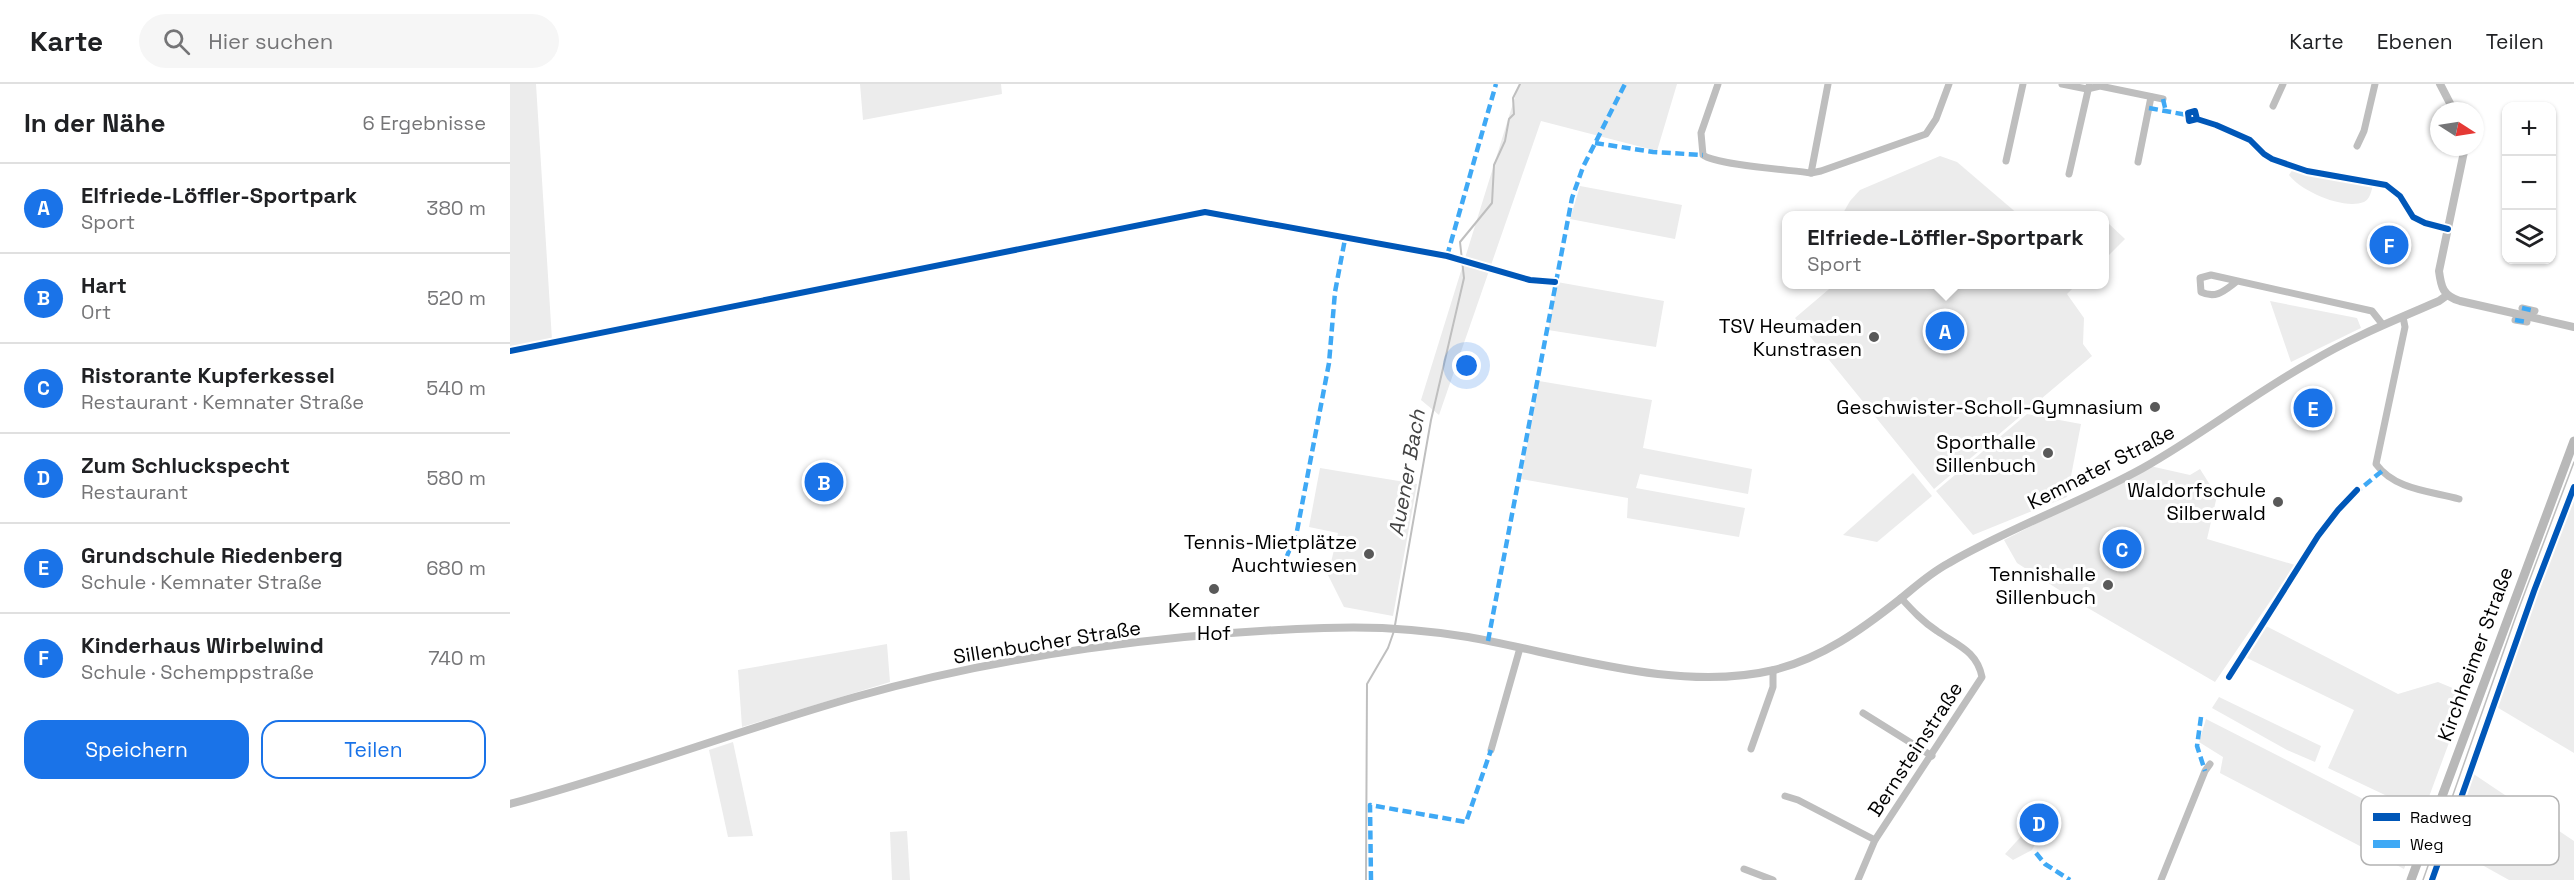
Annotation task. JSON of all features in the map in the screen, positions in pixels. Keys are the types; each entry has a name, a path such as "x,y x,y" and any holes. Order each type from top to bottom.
{"main road":[{"name":"Kirchheimer Straße","path":"2442,796 2574,441"},
{"name":"Kirchheimer Straße","path":"2411,880 2417,865"}],"street":[{"path":"1718,84 1701,133 1703,155 1706,158 1811,172 1821,171 1926,134 1936,119 1949,84"},
{"path":"1811,172 1828,84"},
{"path":"2006,160 2023,84"},
{"path":"2062,84 2100,86 2163,99"},
{"path":"2273,106 2283,84"},
{"path":"2357,146 2364,131 2375,84"},
{"path":"2440,84 2449,102"},
{"path":"2069,174 2088,86"},
{"path":"2138,162 2151,98"},
{"path":"2463,156 2439,271 2446,296 2574,327"},
{"path":"2236,282 2218,295 2209,296 2201,292 2199,282 2200,278 2211,275 2372,311 2383,325"},
{"name":"Kemnater Straße","path":"1604,664 1651,672 1729,676 1773,670 1817,655 1841,642 1939,569 1977,546 2126,477 2205,431 2305,364 2446,296"},
{"path":"2522,308 2535,311"},
{"path":"2403,317 2405,327 2376,464 2383,474 2399,484 2459,499"},
{"path":"2515,320 2527,322"},
{"path":"2368,467 2376,464"},
{"name":"Bernsteinstraße","path":"1858,880 1875,840 1982,677 1980,666 1974,655 1936,630 1901,598"},
{"name":"Sillenbucher Straße","path":"510,804 647,764 841,701 961,672 1068,653 1159,641 1307,628 1400,629 1450,634 1604,664"},
{"path":"1491,750 1520,648"},
{"path":"1751,749 1773,687 1773,670"},
{"path":"1863,713 1932,756"},
{"path":"2161,880 2205,771 2210,764"},
{"path":"1785,796 1798,800 1875,840"},
{"path":"1744,868 1773,880"}],"shaded area":[{"path":"510,84 536,84 552,340 510,349"},
{"path":"860,84 1001,84 1002,94 863,120"},
{"path":"1519,84 1677,84 1657,151 1541,121 1439,415 1421,400"},
{"path":"1940,156 1957,162 2014,211 1844,211 1860,190"},
{"path":"2293,169 2338,181 2373,185 2370,195 2364,202 2355,204 2334,201 2312,193 2295,181 2289,175"},
{"path":"1580,186 1682,205 1675,239 1570,219"},
{"path":"2109,224 2125,239 2109,255"},
{"path":"1557,282 1664,301 1656,347 1548,330"},
{"path":"1829,289 2072,289 2067,294 2084,318 2083,344 2092,356 1934,489 1795,318"},
{"path":"2270,301 2357,318 2361,328 2291,362"},
{"path":"1539,381 1652,400 1643,448 1752,469 1748,494 1640,474 1636,488 1745,508 1739,537 1627,518 1628,498 1521,479"},
{"path":"2027,414 2081,424 2067,497 1973,535 1936,491"},
{"path":"2150,466 2190,475 2200,469 2217,496 2207,539 2295,565 2215,682 2081,604 2017,563 2004,540"},
{"name":"Tennis-Mietplätze Auchtwiesen","path":"1320,468 1417,484 1393,616 1344,607 1328,575 1338,533 1309,527"},
{"path":"1913,473 1932,496 1877,542 1843,535"},
{"path":"2574,493 2574,753 2495,706"},
{"path":"2266,626 2398,694 2438,682 2467,694 2429,796 2387,796 2328,768 2354,710 2247,658"},
{"path":"887,644 890,682 742,727 738,670"},
{"path":"2219,697 2321,746 2315,762 2287,750 2212,708"},
{"path":"2206,719 2361,798 2361,847 2220,773 2223,757 2199,742"},
{"path":"733,742 753,836 728,837 709,750"},
{"path":"2472,773 2506,796 2464,796"},
{"path":"907,831 910,880 892,880 890,832"},
{"path":"2026,831 2038,838 2032,850 2013,860 2005,854"},
{"path":"2559,831 2574,841 2574,880 2509,880 2482,865 2559,865"}],"waterway":[{"name":"Auener Bach","path":"1395,625 1431,420 1464,278 1460,242 1492,203 1494,165 1505,141 1509,119 1514,114 1513,98 1520,84"},
{"name":"Auener Bach","path":"1366,880 1367,684 1388,648 1394,631"}],"tram line":[{"path":"2453,796 2516,616 2574,462"},
{"path":"2423,880 2428,865"}],"marked path":[{"path":"1447,256 1496,84"},
{"path":"1488,641 1572,198 1583,167 1625,84"},
{"path":"2163,99 2166,112"},
{"path":"2149,108 2187,115"},
{"path":"1595,143 1653,152 1703,155"},
{"path":"1287,556 1297,531 1329,363 1335,292 1345,239"},
{"path":"2522,308 2535,311"},
{"path":"2515,320 2527,322"},
{"path":"2354,494 2382,471"},
{"path":"2201,717 2197,746 2205,771"},
{"path":"1371,880 1370,805 1466,822 1491,750"},
{"path":"2036,853 2045,864 2070,880"}],"cycle path":[{"path":"2197,119 2195,111 2188,113 2189,121 2197,119 2250,140 2272,159 2307,171 2386,185 2400,196 2413,217 2448,229"},
{"path":"510,351 1205,212 1447,256 1530,280 1555,282"},
{"path":"2462,796 2534,591 2574,487"},
{"path":"2229,677 2318,536 2357,490"},
{"path":"2432,880 2437,865"}],"place":[{"name":"Kinderhaus Wirbelwind","path":"2389,245"},
{"name":"Elfriede-Löffler-Sportpark","path":"1945,331"},
{"name":"TSV Heumaden Kunstrasen","path":"1874,337"},
{"name":"Geschwister-Scholl-Gymnasium","path":"2155,407"},
{"name":"Grundschule Riedenberg","path":"2313,408"},
{"name":"Sporthalle Sillenbuch","path":"2048,453"},
{"name":"Hart","path":"824,482"},
{"name":"Waldorfschule Silberwald","path":"2278,502"},
{"name":"Ristorante Kupferkessel","path":"2122,549"},
{"name":"Tennis-Mietplätze Auchtwiesen","path":"1369,554"},
{"name":"Tennishalle Sillenbuch","path":"2108,585"},
{"name":"Kemnater Hof","path":"1214,589"},
{"name":"Zum Schluckspecht","path":"2039,823"}]}
